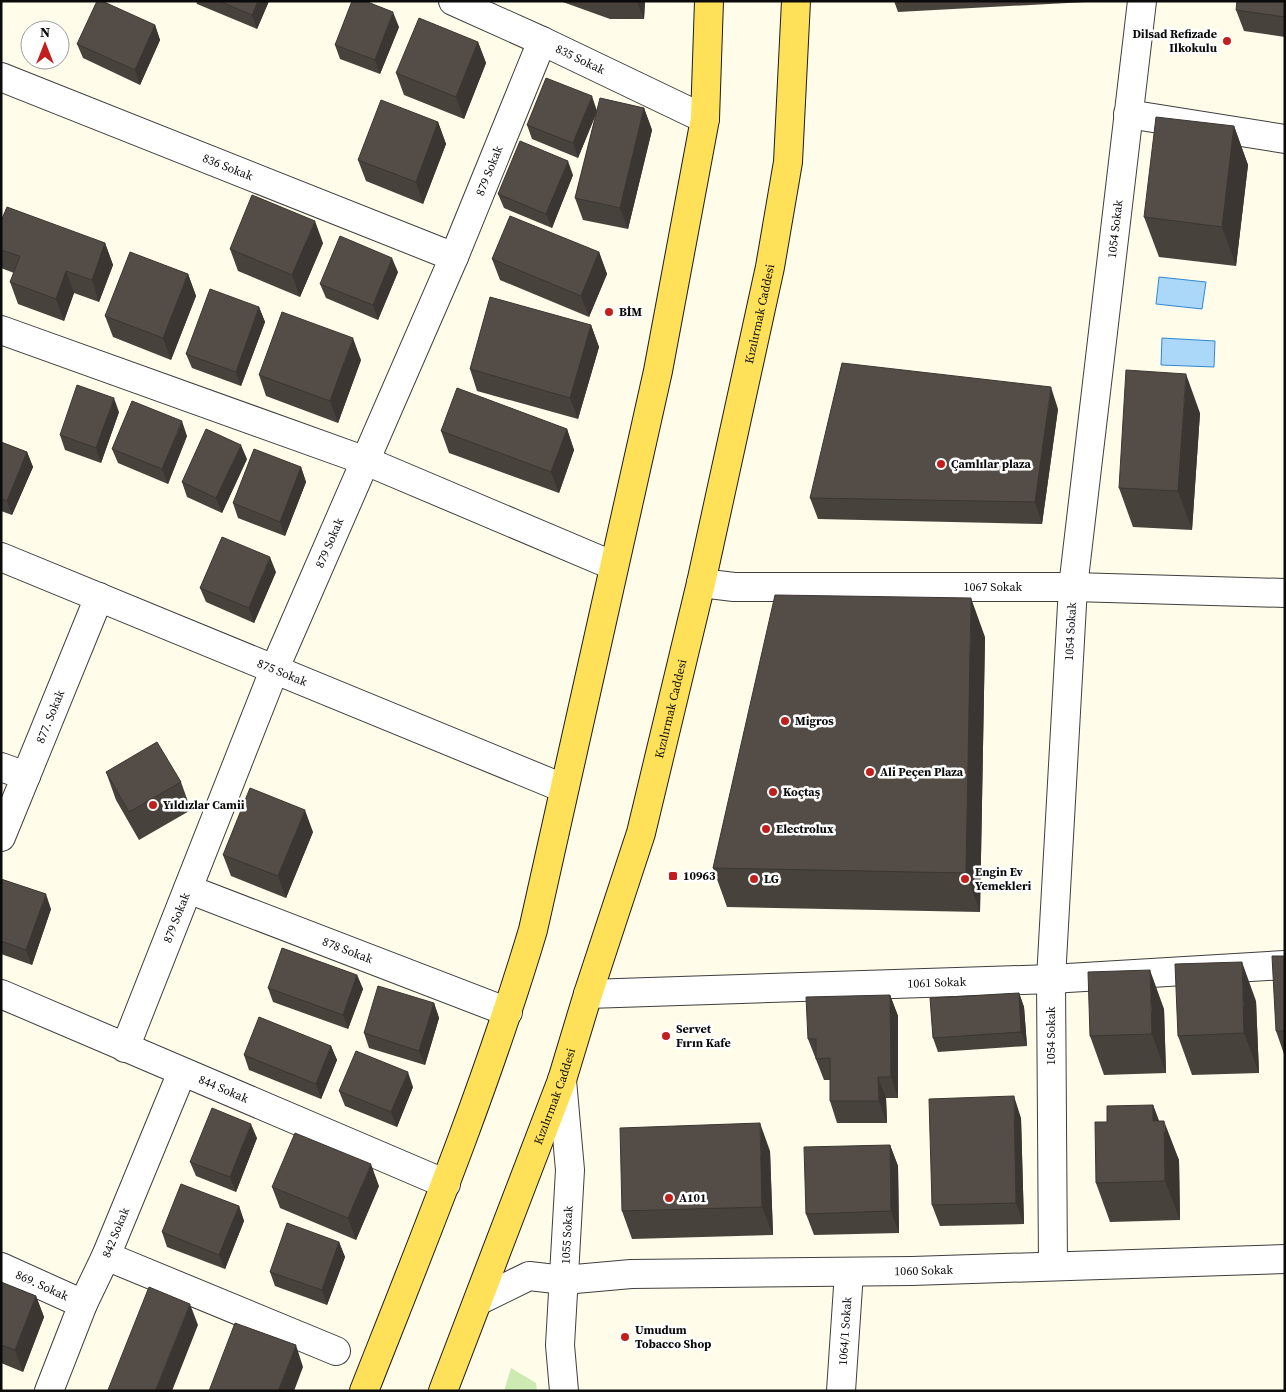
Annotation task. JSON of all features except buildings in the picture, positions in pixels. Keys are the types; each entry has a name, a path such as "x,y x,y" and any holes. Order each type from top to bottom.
{"main road":[{"path":"364,1391 446,1184 508,1012 533,930 563,788 658,371 705,119 709,1"},
{"name":"Kızılırmak Caddesi","path":"443,1391 562,1080 641,833 702,583 770,267 788,162 796,1"}],"street":[{"name":"835 Sokak","path":"453,1 542,41 705,119"},
{"name":"1054 Sokak","path":"1053,1266 1051,979 1073,588 1142,1"},
{"name":"879 Sokak","path":"125,1048 275,668 454,257 542,41"},
{"name":"836 Sokak","path":"1,77 454,257"},
{"path":"1128,114 1285,139"},
{"path":"1,330 366,461 614,566"},
{"name":"875 Sokak","path":"1,557 275,668 563,788"},
{"name":"1067 Sokak","path":"702,583 734,586 1073,588 1285,593"},
{"name":"877. Sokak","path":"1,837 14,772 99,597"},
{"name":"878 Sokak","path":"188,889 508,1012"},
{"name":"1061 Sokak","path":"588,994 1051,979 1285,965"},
{"name":"844 Sokak","path":"1,994 125,1048 404,1164 446,1184"},
{"name":"842 Sokak","path":"49,1391 83,1304 106,1256 182,1072"},
{"name":"1055 Sokak","path":"562,1080 570,1170 560,1345 564,1391"},
{"path":"106,1256 336,1351"},
{"name":"1060 Sokak","path":"478,1301 529,1276 564,1280 631,1274 849,1272 1285,1259"},
{"name":"869. Sokak","path":"1,1267 83,1304"},
{"name":"1064/1 Sokak","path":"841,1391 849,1272"}],"green space":[{"path":"511,1368 536,1383 537,1391 504,1391"}],"water":[{"path":"1159,277 1206,282 1202,309 1156,304"},
{"path":"1162,338 1215,341 1214,367 1161,365"}],"place":[{"name":"Dilsad Refizade Ilkokulu","path":"1227,41"},
{"name":"BİM","path":"609,312"},
{"name":"Çamlılar plaza","path":"941,464"},
{"name":"Migros","path":"785,721"},
{"name":"Ali Peçen Plaza","path":"870,772"},
{"name":"Koçtaş","path":"773,792"},
{"name":"Yıldızlar Camii","path":"153,805"},
{"name":"Electrolux","path":"766,829"},
{"name":"10963","path":"673,876"},
{"name":"LG","path":"754,879"},
{"name":"Engin Ev Yemekleri","path":"965,879"},
{"name":"Servet Fırın Kafe","path":"666,1036"},
{"name":"A101","path":"669,1198"},
{"name":"Umudum Tobacco Shop","path":"625,1337"}]}
